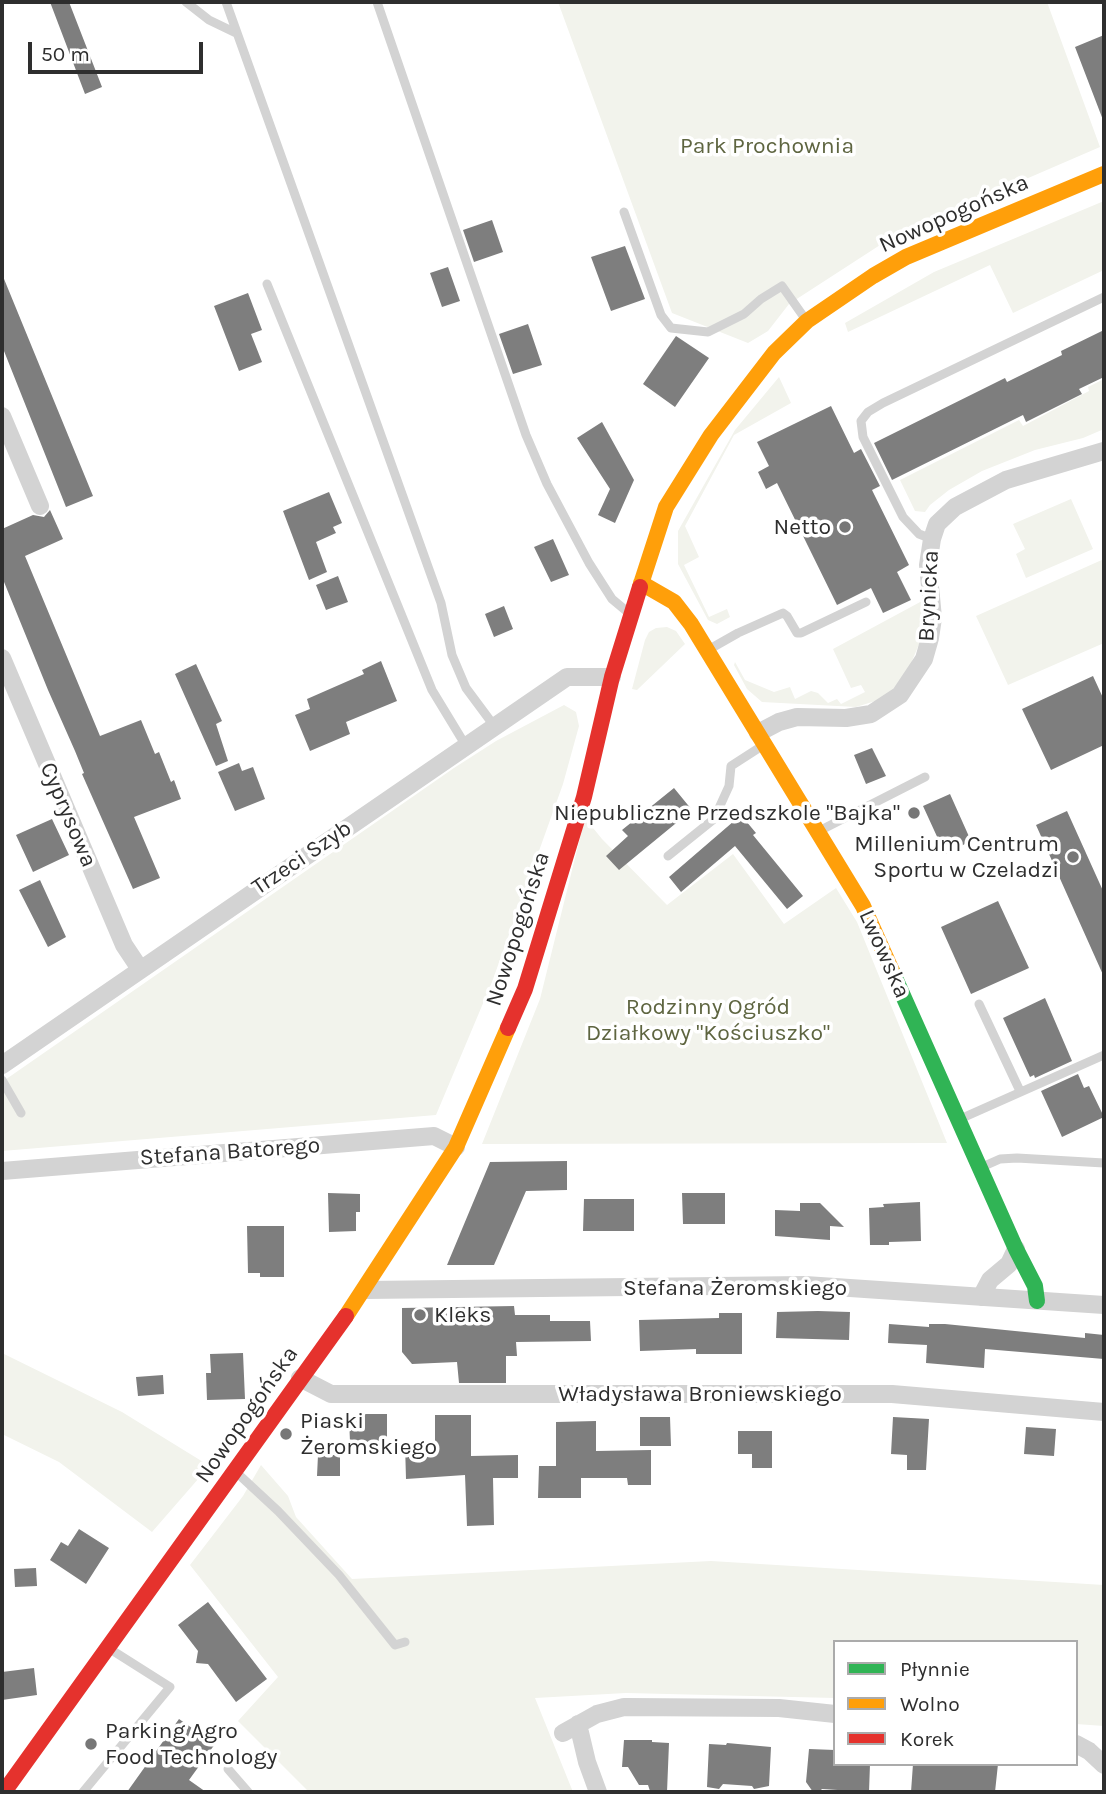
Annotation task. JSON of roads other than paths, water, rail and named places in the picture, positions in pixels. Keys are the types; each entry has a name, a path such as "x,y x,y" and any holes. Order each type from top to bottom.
{"street":[{"name":"Nowopogońska","path":"4,1792 365,1290 456,1147 525,989 584,797 612,677 666,507 711,435 774,353 807,321 906,257 1104,173"},
{"path":"2,416 40,506"},
{"name":"Brynicka","path":"761,739 779,722 797,717 846,718 871,714 900,695 924,659 930,638 933,618 928,565 937,524 955,508 1006,480 1104,451"},
{"name":"Lwowska","path":"641,583 674,602 691,624 863,906 1035,1286 1037,1301"},
{"name":"Cyprysowa","path":"2,658 124,945 140,969"},
{"name":"Trzeci Szyb","path":"2,1065 567,677 612,677"},
{"name":"Stefana Batorego","path":"2,1171 434,1136 456,1147"},
{"path":"981,1297 990,1280 1009,1264 1016,1249"},
{"name":"Stefana Żeromskiego","path":"365,1290 805,1285 1104,1305"},
{"name":"Władysława Broniewskiego","path":"300,1378 331,1394 892,1394 1104,1412"},
{"path":"597,1792 587,1762 571,1729 597,1714 624,1707 779,1708 833,1714"},
{"path":"1078,1745 1104,1765"}],"lane":[{"path":"186,2 209,20 236,33"},
{"path":"226,2 441,603 452,655 466,688 495,727"},
{"path":"377,2 526,435 547,484 589,563 612,599 631,615"},
{"path":"624,212 661,315 671,328 708,332 744,314 782,286 807,321"},
{"path":"267,284 432,690 466,746"},
{"path":"932,539 919,534 902,517 863,436 861,421 868,412 883,403 1104,297"},
{"path":"707,651 773,616 783,613 787,615 793,629 801,633 866,602"},
{"path":"668,856 714,819 729,786 731,766 761,739"},
{"path":"818,832 925,777"},
{"path":"979,1004 1020,1091"},
{"path":"958,1120 1104,1055"},
{"path":"2,1080 21,1113"},
{"path":"981,1168 1000,1159 1017,1158 1104,1163"},
{"path":"235,1471 278,1511 339,1575 395,1645 405,1642"},
{"path":"83,1792 170,1686 109,1648"},
{"path":"228,1769 248,1792"}],"place":[{"name":"Netto","path":"845,527"},
{"name":"Niepubliczne Przedszkole \"Bajka\"","path":"914,813"},
{"name":"Millenium Centrum Sportu w Czeladzi","path":"1073,857"},
{"name":"Kleks","path":"420,1315"},
{"name":"Piaski Żeromskiego","path":"286,1434"},
{"name":"Parking Agro Food Technology","path":"91,1744"}],"park label":[{"name":"Park Prochownia","path":"767,146"},
{"name":"Rodzinny Ogród Działkowy \"Kościuszko\"","path":"708,1020"}]}
